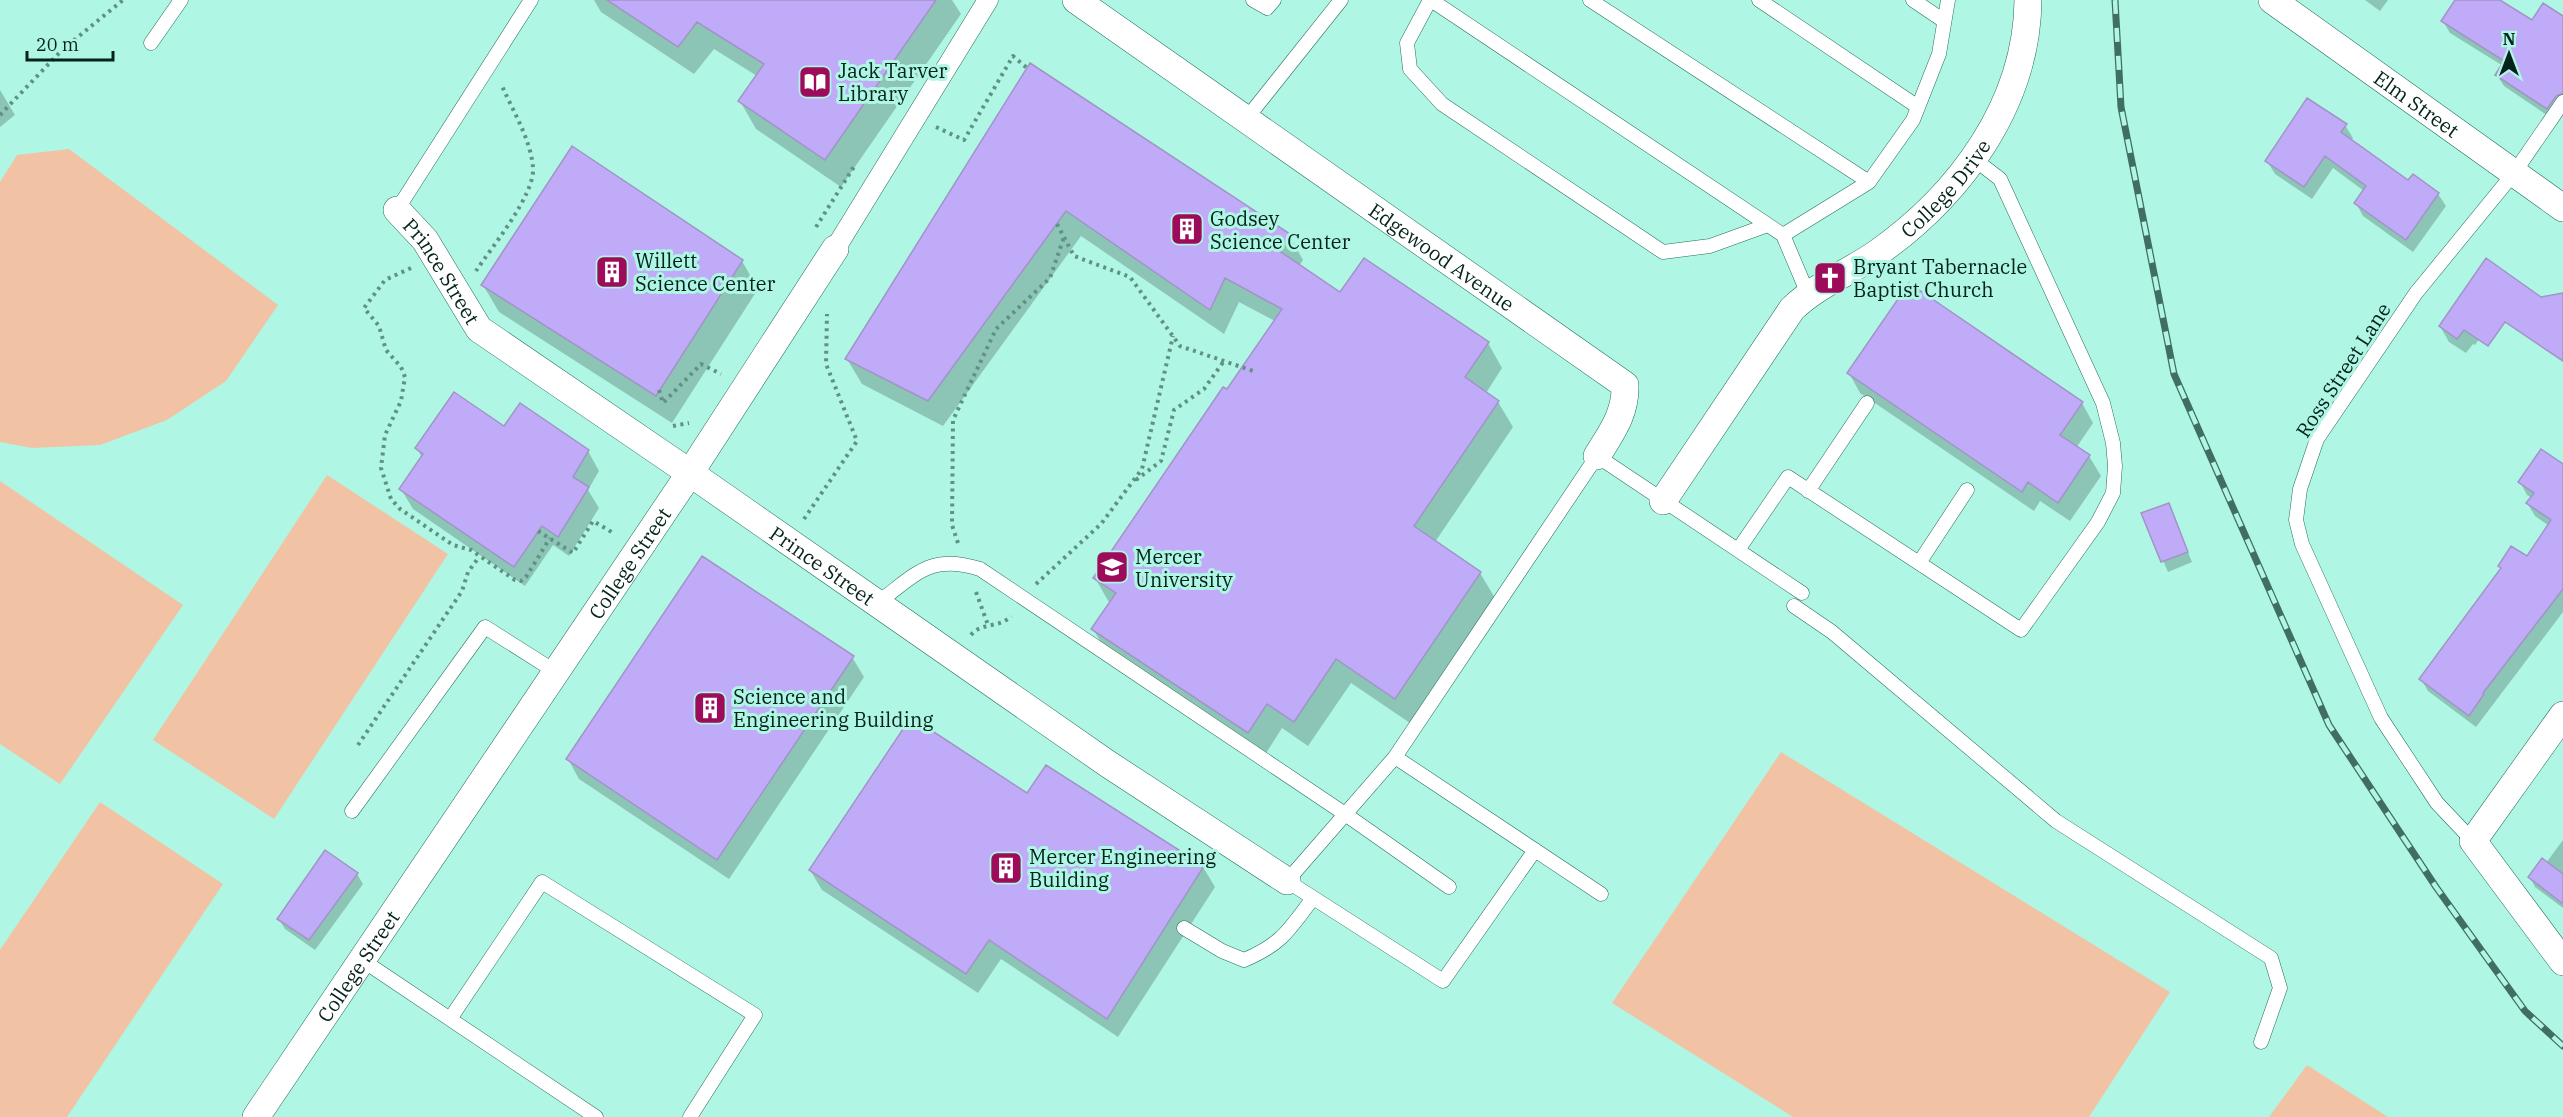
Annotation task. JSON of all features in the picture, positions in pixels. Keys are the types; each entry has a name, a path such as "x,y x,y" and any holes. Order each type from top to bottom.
{"street":[{"name":"College Street","path":"256,1117 690,472 835,249 988,0"},
{"name":"Edgewood Avenue","path":"1076,0 1247,118 1625,386 1625,401 1620,419 1597,456"},
{"name":"College Drive","path":"1663,501 1792,309 1808,294 1874,255 1914,226 1950,191 1974,159 1986,142 2014,80 2028,27 2028,0"},
{"name":"Elm Street","path":"2272,0 2563,208"},
{"name":"Prince Street","path":"397,210 425,240 478,329 690,472 1108,764 1287,881"},
{"path":"2563,715 2473,842 2563,962"}],"lane":[{"path":"151,43 181,0"},
{"path":"397,210 531,0"},
{"path":"1253,0 1268,8 1274,0"},
{"path":"1247,118 1341,0"},
{"path":"1768,225 1710,246 1663,252 1442,104 1410,69 1407,43 1431,0 1783,235 1808,294"},
{"path":"1590,0 1869,182"},
{"path":"1759,0 1918,107"},
{"path":"1913,0 1944,21"},
{"path":"1783,235 1869,182 1913,120 1939,54 1948,0"},
{"name":"Ross Street Lane","path":"2473,842 2437,803 2381,718 2302,544 2296,520 2300,489 2317,439 2416,293 2514,173 2563,102"},
{"path":"1738,550 1788,477 2021,630 2098,522 2114,493 2114,443 2103,403 2000,179 1974,159"},
{"path":"1808,491 1867,403"},
{"path":"1535,850 1443,981 1287,881 1395,757 1597,456 1802,593"},
{"path":"1919,563 1967,490"},
{"path":"877,603 927,566 944,562 980,569 1024,601 1345,814 1449,887"},
{"path":"1794,606 1832,632 2056,821 2271,958 2280,988 2261,1042"},
{"path":"352,811 485,627 556,672"},
{"path":"1395,757 1601,894"},
{"path":"450,1020 542,882 755,1015 690,1117"},
{"path":"1184,928 1222,951 1244,960 1268,950 1285,935 1313,898"},
{"path":"362,960 596,1117"}],"path":[{"path":"0,115 62,50 123,0"},
{"path":"916,117 964,140 1013,56 1027,68"},
{"path":"472,277 525,198 533,177 532,156 499,78"},
{"path":"812,233 857,162"},
{"path":"1057,224 1074,256 1130,277 1180,346 1256,372"},
{"path":"988,625 952,525 953,420 996,329 1050,278 1064,237"},
{"path":"417,262 407,272 385,280 364,308 379,326 386,350 401,367 405,377 401,401 385,435 381,468 391,499 400,509 453,545 471,550 515,580 521,581 526,577 550,538"},
{"path":"789,542 857,441 826,364 828,308"},
{"path":"954,657 976,628 1007,621 1042,578 1101,524 1142,469 1173,336"},
{"path":"1130,484 1161,461 1174,410 1204,389 1224,361"},
{"path":"659,390 663,403 701,364 723,375 717,384"},
{"path":"668,427 695,422"},
{"path":"538,531 573,553 593,521 618,536"},
{"path":"358,745 462,591 468,572 479,557"}],"shaded area":[{"path":"69,149 278,305 226,381 167,420 100,445 32,448 0,442 0,182 17,155"},
{"path":"327,475 448,554 274,819 153,740"},
{"path":"0,481 183,605 60,784 0,744"},
{"path":"1781,752 2170,992 2089,1117 1793,1117 1612,1003"},
{"path":"100,802 223,884 67,1117 0,1117 0,950"},
{"path":"2307,1065 2388,1117 2269,1117"}],"building":[{"name":"Jack Tarver Library","path":"607,0 936,0 825,160 738,101 764,64 697,22 678,47"},
{"path":"2455,0 2500,0 2532,20 2543,3 2563,16 2563,93 2556,96 2547,109 2495,75 2504,61 2441,21"},
{"path":"1030,63 1290,234 1278,250 1340,292 1364,258 1489,342 1465,377 1499,401 1414,526 1481,572 1395,699 1336,659 1294,722 1267,704 1248,733 1091,629 1116,593 1093,578 1223,387 1227,389 1282,309 1225,278 1210,310 1066,211 928,401 845,359"},
{"path":"2307,98 2347,124 2341,132 2408,180 2413,174 2439,193 2406,240 2354,203 2366,186 2325,156 2304,187 2265,161"},
{"name":"Willett Science Center","path":"572,146 743,260 656,396 481,285"},
{"path":"2486,258 2541,297 2563,293 2563,361 2505,322 2488,346 2464,330 2457,339 2439,326"},
{"path":"1909,283 2083,402 2060,435 2090,455 2058,503 2028,482 2022,492 1847,373"},
{"path":"454,392 504,426 520,403 589,450 573,477 589,487 558,537 542,526 514,567 399,489 423,454 415,448"},
{"path":"2541,449 2563,464 2563,589 2483,693 2469,716 2419,679 2501,568 2498,566 2511,546 2527,556 2551,520 2526,503 2534,493 2518,482"},
{"path":"2169,503 2188,552 2161,562 2141,513"},
{"name":"Science and Engineering Building","path":"702,556 854,656 717,860 566,759"},
{"name":"Mercer Engineering Building","path":"911,717 1027,793 1046,765 1204,866 1107,1019 989,940 966,974 809,870"},
{"path":"325,850 358,873 309,940 277,919"},
{"path":"2542,858 2563,874 2563,904 2528,877"}],"railway":[{"path":"2115,0 2121,107 2174,374 2329,725 2436,887 2525,1011 2563,1046"}],"place":[{"name":"Jack Tarver Library","path":"815,82"},
{"name":"Godsey Science Center","path":"1187,229"},
{"name":"Willett Science Center","path":"612,272"},
{"name":"Bryant Tabernacle Baptist Church","path":"1830,278"},
{"name":"Mercer University","path":"1112,567"},
{"name":"Science and Engineering Building","path":"710,708"},
{"name":"Mercer Engineering Building","path":"1006,868"}]}
